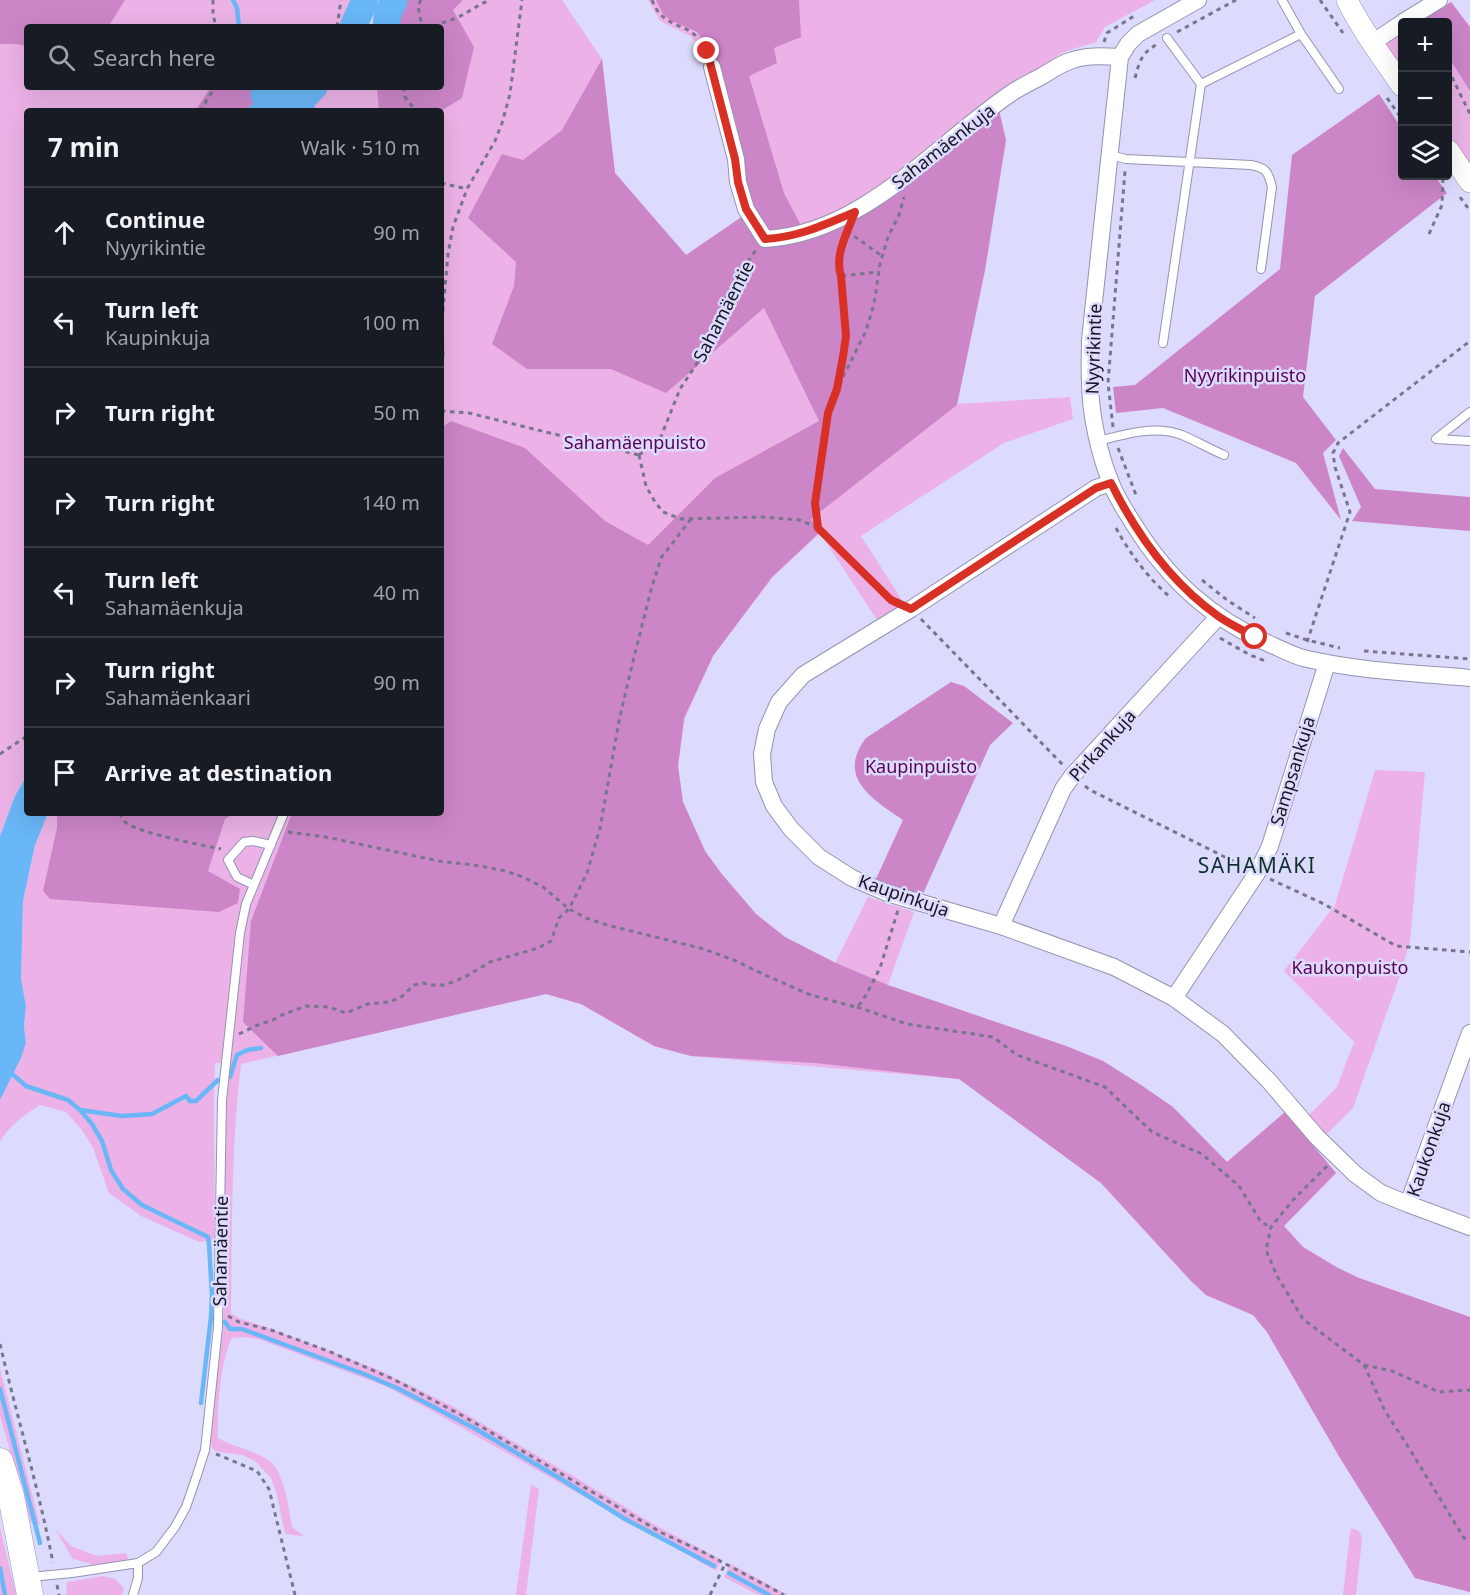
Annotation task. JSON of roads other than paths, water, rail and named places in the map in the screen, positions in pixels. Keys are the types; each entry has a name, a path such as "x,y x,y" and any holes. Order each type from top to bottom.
{"main road":[{"path":"0,1461 11,1496 28,1586"}],"street":[{"path":"1120,57 1138,34 1198,0"},
{"path":"1347,0 1348,24 1372,43 1398,80"},
{"path":"1411,18 1438,0"},
{"path":"1372,43 1398,26"},
{"name":"Sahamäenkuja","path":"712,67 746,209 765,239 805,233 855,212 891,187 1011,93 1071,60 1100,56 1120,57"},
{"name":"Nyyrikintie","path":"1120,57 1118,157 1090,340 1090,382 1092,407 1107,439 1111,483 1122,507 1164,568 1218,617 1255,637 1301,657 1327,663 1470,678"},
{"path":"1452,156 1470,182"},
{"name":"Kaupinkuja","path":"1111,483 1096,488 911,609 803,675 779,702 767,729 762,754 764,782 774,806 791,829 819,857 852,878 887,893 1001,926 1114,968 1174,998 1223,1035 1269,1081 1317,1137 1355,1174 1381,1192 1408,1204"},
{"name":"Pirkankuja","path":"1001,926 1063,789 1218,617"},
{"name":"Sampsankuja","path":"1174,998 1257,873 1270,846 1327,663"},
{"name":"Kaukonkuja","path":"1470,1033 1408,1204 1470,1227"}],"lane":[{"path":"1282,0 1301,34 1339,89"},
{"path":"1201,84 1301,34"},
{"path":"1164,343 1201,84 1167,38"},
{"path":"1118,157 1251,165 1262,168 1269,175 1272,187 1262,269"},
{"path":"1470,412 1436,439 1470,441"},
{"path":"1107,439 1143,431 1162,431 1180,434 1224,455"},
{"name":"Sahamäentie","path":"28,1586 56,1574 138,1563 156,1552 175,1527 186,1507 205,1450 218,1327 222,1100 240,933 246,904 283,816"},
{"path":"254,885 237,877 228,861 244,842 253,841 271,845"},
{"path":"133,1595 138,1578 138,1563"}],"water":[{"path":"264,95 287,98 288,108 248,108"},
{"path":"24,780 24,816 47,816 35,845 23,901 21,979 26,1006 24,1026 26,1043 0,1100 0,836 15,796"}],"waterway":[{"path":"233,0 237,8 239,24"},
{"path":"354,24 365,0"},
{"path":"386,24 394,0"},
{"path":"260,90 269,108"},
{"path":"271,90 264,95 287,98 288,108"},
{"path":"300,108 303,98 311,90"},
{"path":"230,1077 237,1055 247,1050 261,1048"},
{"path":"10,1072 26,1086 68,1100 80,1110 102,1141 111,1170 123,1189 142,1205 208,1237 212,1295 211,1317 214,1319"},
{"path":"80,1110 122,1116 152,1114 186,1096 190,1101 196,1101 218,1080"},
{"path":"201,1403 211,1317"},
{"path":"225,1322 230,1329 242,1329 399,1389 474,1428 625,1519 714,1566"},
{"path":"0,1389 40,1543"},
{"path":"0,1568 5,1595"},
{"path":"729,1573 769,1595"}],"district":[{"name":"SAHAMÄKI","path":"1257,865"}],"park label":[{"name":"Nyyrikinpuisto","path":"1245,375"},
{"name":"Sahamäenpuisto","path":"635,442"},
{"name":"Kaupinpuisto","path":"921,766"},
{"name":"Kaukonpuisto","path":"1350,967"}]}
